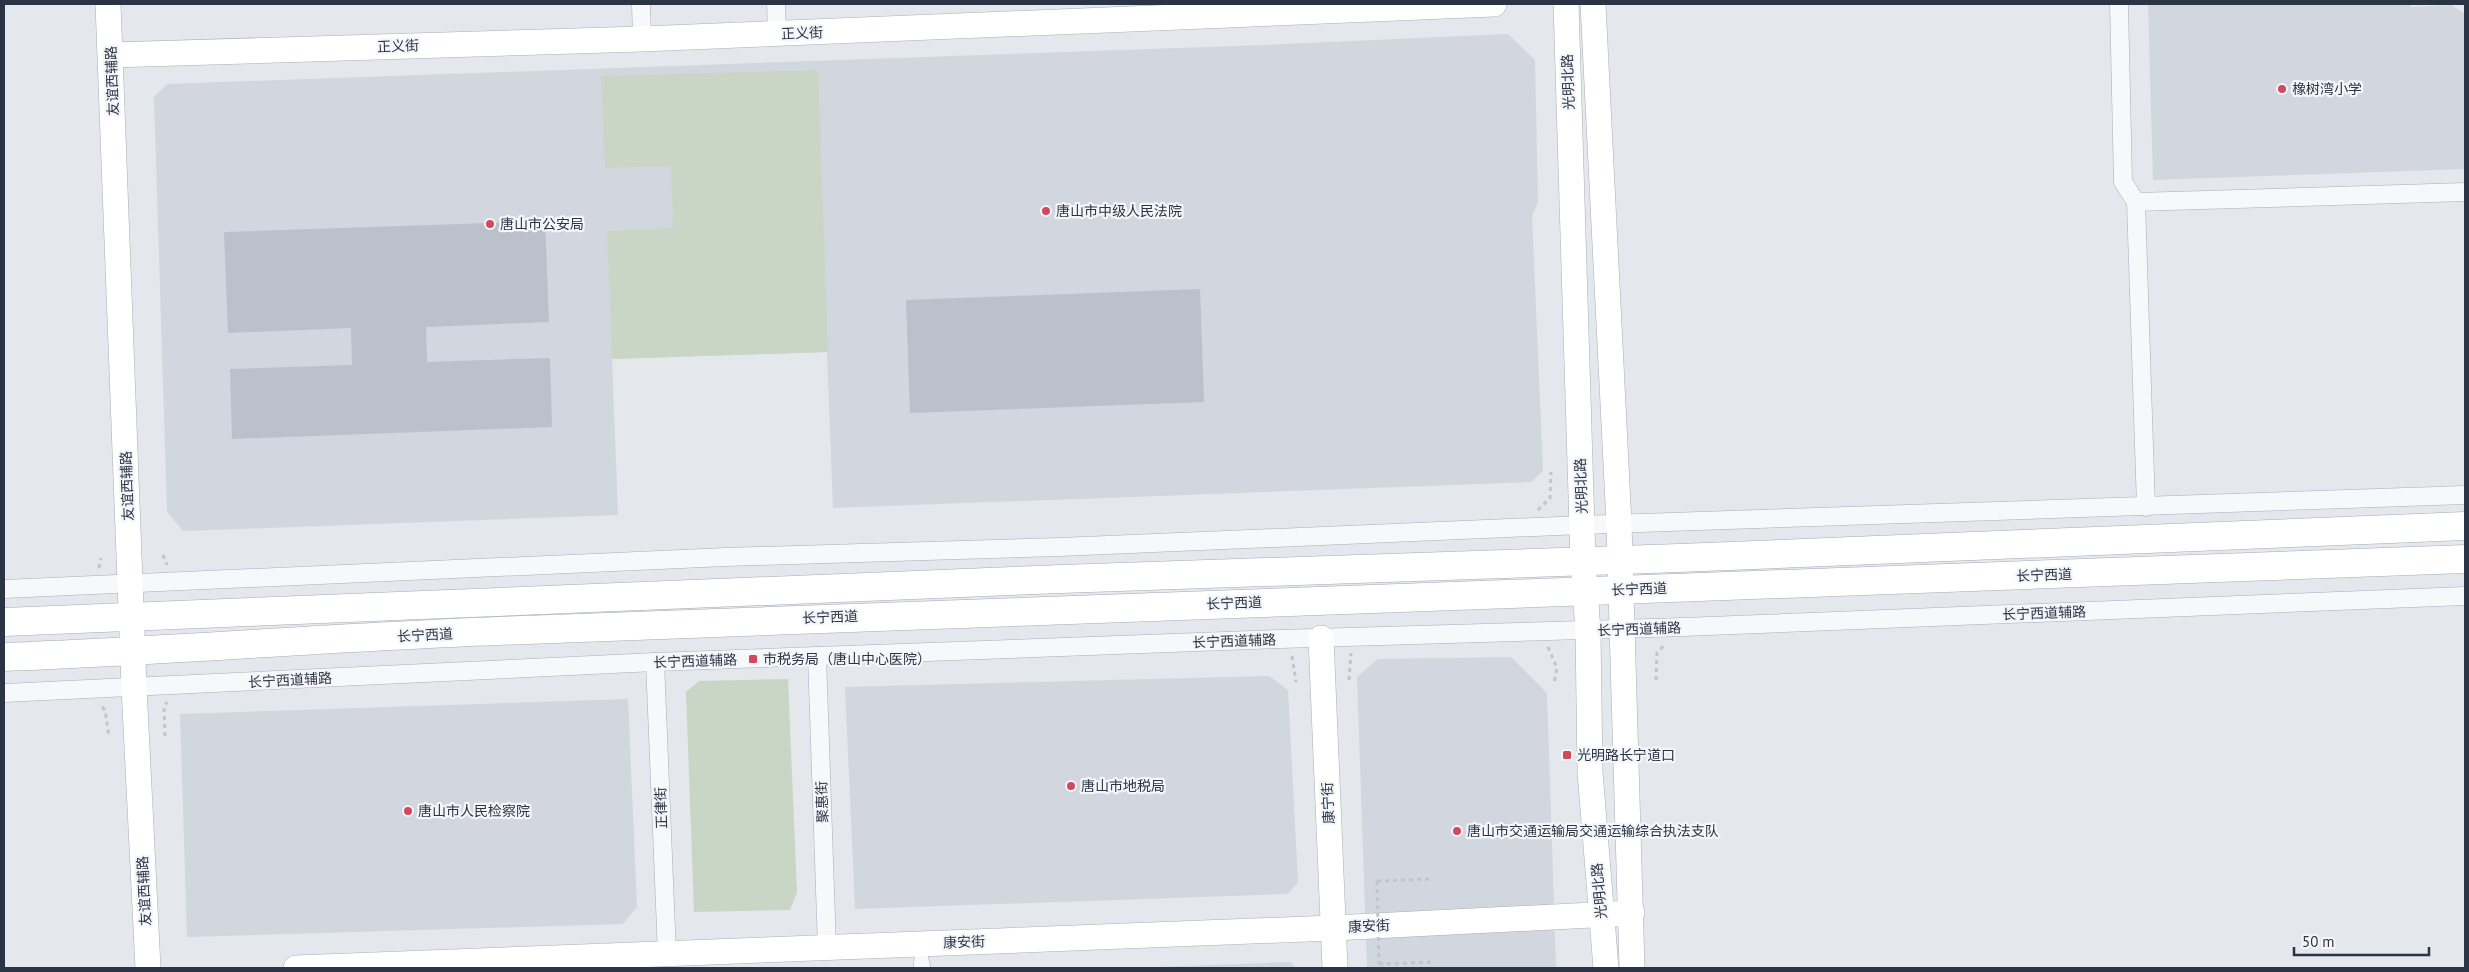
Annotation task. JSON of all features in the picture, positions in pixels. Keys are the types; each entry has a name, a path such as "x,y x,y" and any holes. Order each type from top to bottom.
{"main road":[{"name":"长宁西道","path":"4,622 1042,580 1620,560 2465,526"},
{"name":"长宁西道","path":"4,657 134,652 489,631 988,611 2465,559"}],"street":[{"name":"友谊西辅路","path":"108,4 134,687 148,968"},
{"path":"641,4 642,39"},
{"path":"776,4 777,34"},
{"name":"正义街","path":"111,55 642,39 1494,4"},
{"name":"光明北路","path":"1566,4 1583,561 1588,631 1590,772 1606,968"},
{"name":"光明北路","path":"1593,4 1619,524 1621,629 1632,912 1632,968"},
{"path":"2119,4 2123,182 2136,202 2146,507"},
{"path":"2136,202 2465,192"},
{"path":"4,589 716,558 1517,529 1582,525 2465,495"},
{"name":"长宁西道辅路","path":"4,693 655,662 1280,639 1521,631 1588,631 2465,596"},
{"name":"康宁街","path":"1320,638 1335,968"},
{"name":"聚惠街","path":"817,656 827,948"},
{"name":"正律街","path":"655,662 667,954"},
{"name":"康安街","path":"296,968 573,965 667,954 1334,928 1632,912"}],"lane":[{"path":"918,968 920,943"},
{"path":"920,943 926,968"}],"path":[{"path":"1517,529 1550,498 1551,472"},
{"path":"1656,680 1658,653 1683,627"},
{"path":"1521,631 1543,640 1552,652 1557,668 1554,684"},
{"path":"1349,680 1351,652 1362,637"},
{"path":"1280,639 1292,656 1296,682"},
{"path":"165,736 164,707 176,685"},
{"path":"86,690 105,710 109,737"},
{"path":"1431,879 1377,881 1379,964 1434,962"}],"shaded area":[{"name":"橡树湾小学","path":"2148,4 2410,4 2411,7 2451,5 2465,14 2465,169 2153,180"},
{"path":"1508,34 1535,60 1538,202 1532,216 1543,471 1531,482 833,508 827,352 612,359 618,515 183,531 167,512 154,97 167,84 1265,45"},
{"name":"唐山市交通运输局交通运输综合执法支队","path":"1511,657 1547,693 1556,968 1367,968 1357,677 1378,659"},
{"name":"唐山市地税局","path":"1269,676 1288,690 1298,882 1288,894 855,909 845,687"},
{"name":"唐山市人民检察院","path":"628,699 637,907 623,924 187,937 180,714"},
{"path":"1291,962 1295,968 1132,968"}],"green space":[{"path":"818,70 828,352 612,359 607,231 673,228 671,166 605,168 601,76"},
{"path":"788,679 797,892 790,910 694,912 686,692 699,681"}],"building":[{"name":"唐山市公安局","path":"545,221 549,322 426,327 427,362 550,358 552,427 232,439 230,369 352,365 351,328 228,333 224,232"},
{"path":"1200,289 1204,402 910,413 906,300"}],"place":[{"name":"橡树湾小学","path":"2282,89"},
{"name":"唐山市中级人民法院","path":"1046,211"},
{"name":"唐山市公安局","path":"490,224"},
{"name":"市税务局（唐山中心医院）","path":"753,659"},
{"name":"光明路长宁道口","path":"1567,755"},
{"name":"唐山市地税局","path":"1071,786"},
{"name":"唐山市人民检察院","path":"408,811"},
{"name":"唐山市交通运输局交通运输综合执法支队","path":"1457,831"}]}
